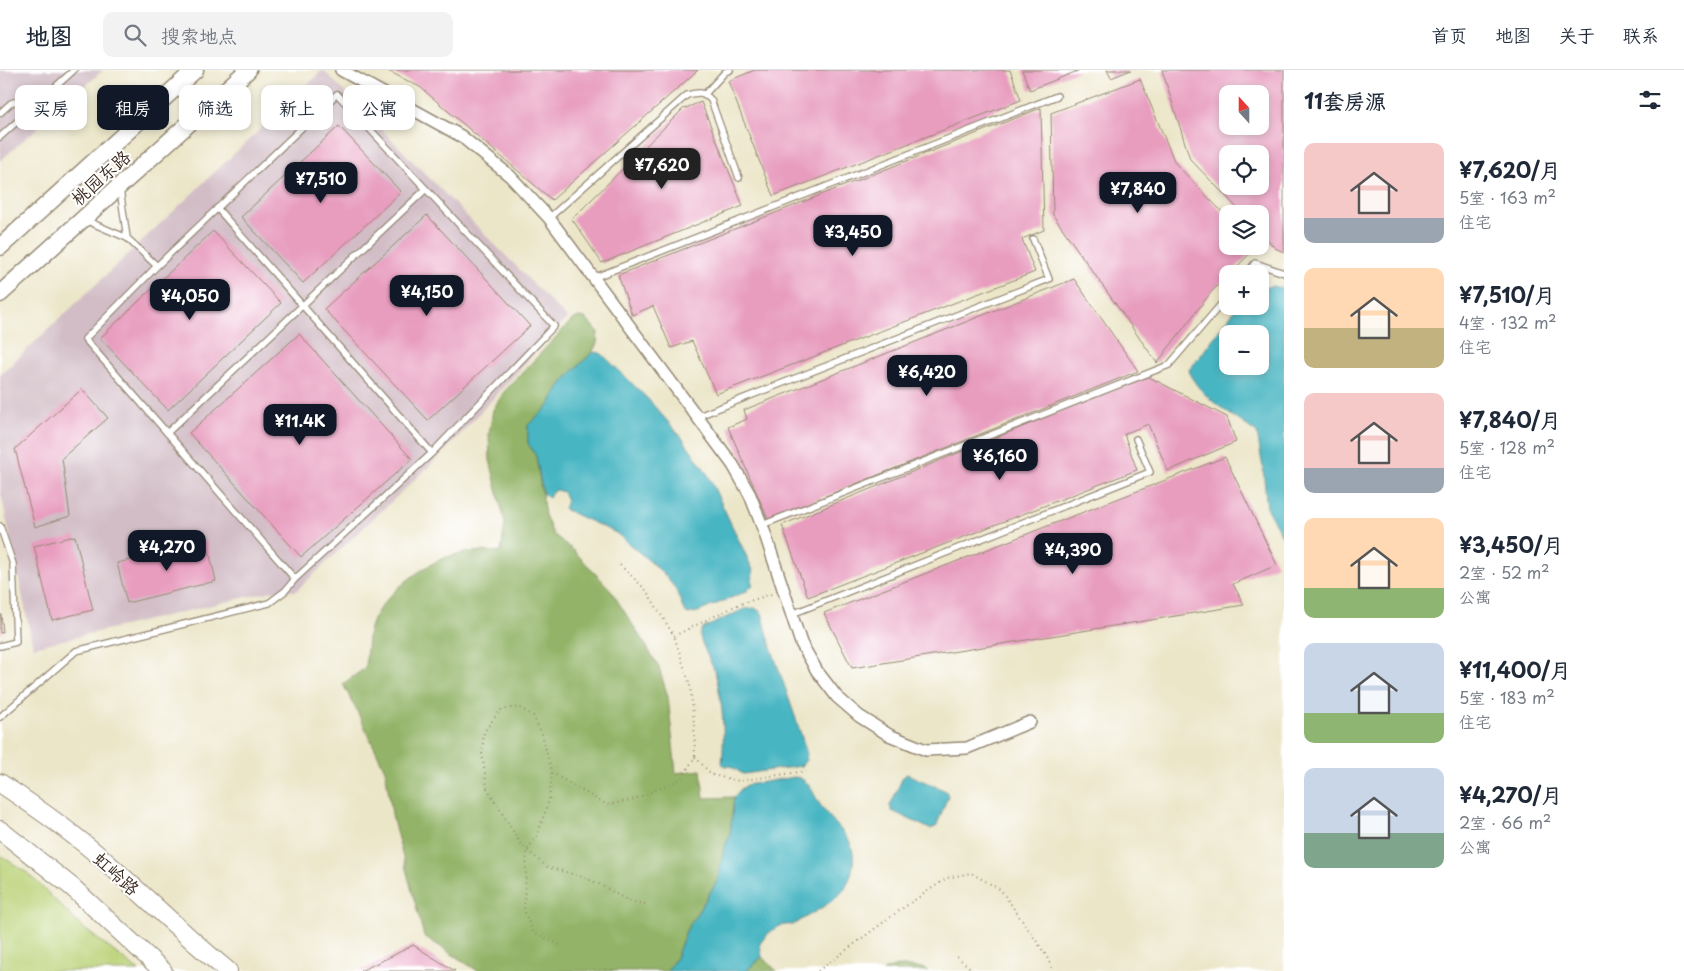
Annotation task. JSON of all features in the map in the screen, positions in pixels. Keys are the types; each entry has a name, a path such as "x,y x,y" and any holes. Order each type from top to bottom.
{"main road":[{"name":"桃园东路","path":"0,247 195,70"},
{"name":"桃园东路","path":"0,294 248,70"},
{"name":"虹岭路","path":"0,783 35,806 104,860 201,950 228,971"},
{"path":"0,830 72,887 163,971"}],"street":[{"path":"341,70 461,136 510,176 548,218 733,465 750,494 762,525 801,643 817,671 838,697 859,716 889,735 926,750 967,748 1030,722"}],"lane":[{"path":"58,85 74,70"},
{"path":"705,94 725,72 730,70"},
{"path":"548,218 687,95 697,92 705,94 711,100 739,178"},
{"path":"0,717 76,651 269,603 285,592 295,579 432,453 554,326 337,94 157,266 85,339 295,579"},
{"path":"593,278 1057,96"},
{"path":"0,113 15,102"},
{"path":"0,137 15,124"},
{"path":"120,186 128,238"},
{"path":"167,433 426,189"},
{"path":"217,208 432,453"},
{"path":"83,219 128,238 157,266"},
{"path":"696,417 1049,279 1033,239"},
{"path":"1269,268 1284,273"},
{"path":"762,525 1169,365 1219,307"},
{"path":"792,614 1150,472 1136,439"},
{"path":"0,526 13,564 16,642 0,646"}],"path":[{"path":"552,773 607,805 635,799 681,779 695,757 690,685 674,636 646,590 620,565"},
{"path":"674,636 737,605 784,590"},
{"path":"560,945 533,932 524,911 527,850 537,836 549,800 552,773 542,734 533,716 519,707 500,710 484,732 482,753 487,788 519,841 527,850 547,867 580,876 599,884 627,900 645,904"},
{"path":"695,757 712,776 739,781 806,771"},
{"path":"818,971 900,910 947,878 971,873 1001,890 1046,955 1053,971"},
{"path":"957,957 974,971"}],"shaded area":[{"path":"0,70 103,70 86,85 15,85 15,130 35,130 0,161"},
{"path":"323,70 343,90 343,130 382,130 567,318 443,453 296,591 272,591 33,647 0,489 0,375 261,129 333,130 333,85 307,85"}],"green space":[{"path":"579,317 585,318 598,332 597,343 592,353 560,386 549,406 528,425 528,443 536,456 545,515 553,534 573,550 610,589 658,665 668,697 676,773 701,770 704,798 734,797 730,836 724,848 718,880 686,931 676,958 667,971 478,971 424,936 393,820 385,770 343,684 365,668 371,625 383,604 403,584 425,568 447,557 474,552 501,552 505,523 490,460 489,434 493,410 503,393 572,320"},
{"path":"0,855 29,874 82,927 139,971 0,971"},
{"path":"762,957 777,971 746,971"},
{"path":"897,966 922,968 928,971 883,971"}],"water":[{"path":"1269,287 1284,289 1284,539 1267,509 1257,433 1208,397 1193,380 1189,370 1219,331 1219,375 1269,375 1269,325 1223,325 1231,315 1269,315"},
{"path":"592,353 602,354 648,399 683,439 707,473 753,570 752,586 747,591 698,612 688,614 684,611 677,592 668,578 616,533 564,509 567,500 563,492 556,490 551,493 549,498 543,494 536,456 528,443 528,425 549,406 560,386 572,372"},
{"path":"755,608 762,613 771,647 807,754 806,760 801,766 743,774 730,766 722,764 722,706 715,672 700,635 702,629 744,609"},
{"path":"907,774 946,791 948,796 936,827 930,829 892,811 890,806 903,777"},
{"path":"794,777 804,780 827,815 848,839 853,852 853,867 849,881 841,893 830,902 793,925 783,925 770,932 760,943 762,957 746,971 667,971 676,958 686,931 718,880 724,848 730,836 734,797 747,785"}],"building":[{"path":"386,70 698,70 552,200 420,87"},
{"path":"755,70 1010,70 1021,100 773,196 728,81"},
{"path":"1022,70 1080,70 1030,90"},
{"path":"1107,70 1131,70 1111,78"},
{"path":"1162,70 1284,70 1284,252 1275,248 1269,242 1269,205 1234,205 1225,195 1269,195 1269,145 1219,145 1219,189 1190,159"},
{"path":"1140,79 1175,163 1219,209 1219,255 1248,255 1239,265 1219,265 1219,284 1157,363 1053,215 1051,113"},
{"path":"701,102 743,206 602,263 572,219 683,109"},
{"path":"1041,108 1044,230 1022,239 1035,272 716,394 692,341 671,348 653,306 632,315 618,275"},
{"path":"339,126 401,192 303,283 241,217"},
{"path":"427,215 530,326 428,420 324,309"},
{"path":"213,231 281,303 168,410 100,338"},
{"path":"1074,279 1138,371 768,519 728,427 747,419 744,410"},
{"path":"299,334 412,459 301,557 189,433"},
{"path":"1147,376 1227,417 1236,442 1168,471 1148,424 1124,434 1137,470 808,597 782,525"},
{"path":"82,389 108,418 62,458 70,516 35,527 15,449"},
{"path":"1225,457 1277,565 1233,584 1244,605 852,668 824,613"},
{"path":"75,536 93,610 52,620 34,546"},
{"path":"207,542 216,581 127,603 117,563"},
{"path":"0,614 3,632 0,633"},
{"path":"413,945 455,971 360,971 392,956"}]}
